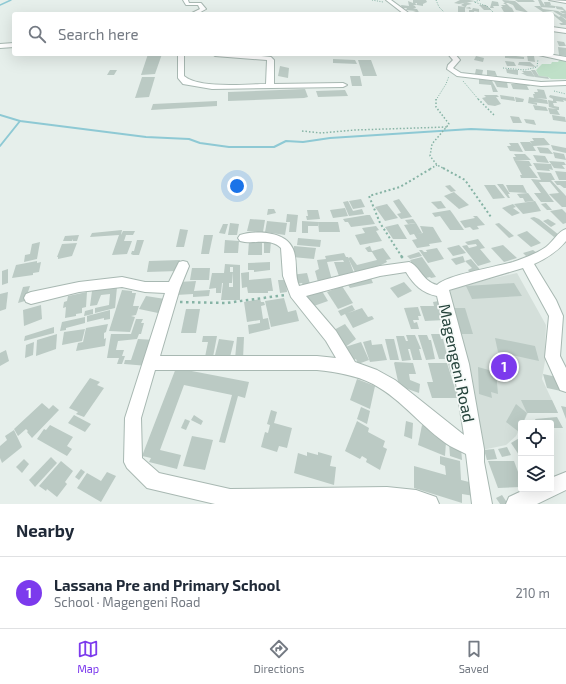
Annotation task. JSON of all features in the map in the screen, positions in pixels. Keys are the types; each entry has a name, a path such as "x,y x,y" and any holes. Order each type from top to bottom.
{"street":[{"path":"185,0 188,4 199,4 203,9 197,12"},
{"path":"388,0 404,12"},
{"path":"551,0 566,2"},
{"path":"554,28 566,31"},
{"path":"0,46 12,45"},
{"path":"181,56 180,77 186,82 212,87 343,86"},
{"path":"242,56 269,58 272,60 270,86"},
{"path":"453,56 457,60 450,66 451,71 459,75 540,84 566,83"},
{"path":"549,56 566,59"},
{"name":"Magengeni Road","path":"482,504 475,462 476,449 461,364 441,291 447,284 526,262 550,251 566,233"},
{"path":"244,238 268,238 283,243 287,248 289,272 292,286 296,294 331,336 350,368"},
{"path":"526,262 551,304 556,316 552,357 566,384"},
{"path":"183,266 171,295 133,418 132,462 154,481 230,498 387,496 416,500 429,504"},
{"path":"296,294 380,270 409,267 419,282 426,287 441,291"},
{"path":"31,298 79,287 122,282 171,295"},
{"path":"150,363 317,363 340,365 379,380 393,388 457,440 476,449"},
{"path":"554,486 566,481"},
{"path":"516,504 541,492"}],"path":[{"path":"436,0 439,7 444,12"},
{"path":"480,0 474,2 487,6 493,12"},
{"path":"503,68 534,70 537,67 538,56"},
{"path":"451,71 448,83 439,92 435,102 440,113 449,124 433,140 430,156 437,165 465,180 490,217"},
{"path":"459,75 476,97 494,115"},
{"path":"302,130 321,133 355,130 447,127"},
{"path":"409,267 380,223 369,196 400,187 437,165"},
{"path":"171,295 226,303 296,294"}],"shaded area":[{"path":"517,273 546,325 545,348 547,349 542,379 558,413 528,413 524,420 518,420 518,432 516,436 506,445 482,450 449,290 450,288"}],"green space":[{"path":"560,59 566,60 566,79 551,79 548,77 539,76 536,70 542,64 551,64 552,62 558,62"}],"building":[{"path":"413,0 426,0 427,2 423,4 423,6 413,5 416,8 413,9 417,9 419,12 406,10 407,8 402,8 401,5 409,6 408,1 413,3"},
{"path":"460,0 475,1 459,4 454,3"},
{"path":"502,0 515,1 528,12 516,10 513,5 505,3"},
{"path":"515,0 533,0 535,2 518,2"},
{"path":"538,0 541,0 545,6 544,2 550,2 551,5 549,5 555,6 555,8 541,7"},
{"path":"492,1 498,2 499,6 493,6 494,8 490,8"},
{"path":"466,2 472,4 467,5 465,12 458,12 458,6 465,7 461,5"},
{"path":"503,3 506,3 514,12 504,12 501,5 506,5"},
{"path":"479,5 486,5 491,10 484,10"},
{"path":"534,6 540,6 543,9 558,11 566,14 566,19 553,11 543,12"},
{"path":"555,6 562,7 566,11 566,14 562,13 560,11 564,11 557,9"},
{"path":"473,8 479,9 479,12 469,12 469,10 472,10"},
{"path":"554,14 559,17 561,16 566,20 566,25 561,25 559,23 563,23 554,16"},
{"path":"557,41 564,42 566,46 559,46"},
{"path":"558,47 566,48 566,56 559,55"},
{"path":"147,56 161,56 155,74 141,75"},
{"path":"476,56 484,58 483,62 474,60"},
{"path":"505,56 516,56 524,57 524,59 505,58"},
{"path":"527,56 534,56 535,62 528,61"},
{"path":"333,59 355,60 357,64 333,63"},
{"path":"358,60 371,60 377,76 363,76"},
{"path":"505,61 514,62 516,66 507,66"},
{"path":"519,62 530,62 536,67 518,65"},
{"path":"280,66 289,68 288,78 278,76"},
{"path":"476,69 483,70 482,75 475,74"},
{"path":"506,69 518,70 518,75 507,73"},
{"path":"110,70 117,70 114,75 107,75"},
{"path":"487,70 495,71 497,76 487,75"},
{"path":"531,70 535,70 539,76 548,77 549,79 535,77"},
{"path":"522,71 531,71 535,77 527,76 521,73 524,73"},
{"path":"350,76 360,76 362,86 352,86"},
{"path":"142,77 155,77 149,97 135,98"},
{"path":"479,79 492,81 498,92 493,92 491,85 479,84"},
{"path":"494,81 507,82 508,88 497,87"},
{"path":"511,84 529,84 530,86 527,86 529,90 513,89"},
{"path":"305,89 308,97 304,98 228,101 228,92"},
{"path":"537,89 544,90 547,99 536,98 547,100 548,104 532,102 537,103 537,105 528,103 529,97 534,98 534,92 538,92"},
{"path":"345,90 348,96 318,97 316,91"},
{"path":"484,95 497,95 499,97 496,97 501,104 495,106 488,105 482,98 486,97"},
{"path":"500,95 514,97 515,101 501,99"},
{"path":"550,95 566,98 566,101 563,100 564,102 556,101 557,103 553,103 554,106 559,107 559,110 557,110 560,115 550,114 548,108 557,109 549,107 548,100 553,101 553,99 549,97"},
{"path":"515,97 524,99 523,102 516,102"},
{"path":"217,101 217,106 151,110 153,104"},
{"path":"533,105 546,107 548,111 535,110"},
{"path":"552,115 565,117 566,122 553,120"},
{"path":"510,116 519,117 522,123 513,123"},
{"path":"524,119 534,120 536,125 526,123"},
{"path":"532,138 544,138 550,145 533,146 536,151 525,151 520,142 530,142 532,144 530,141 534,141"},
{"path":"509,143 518,143 523,152 510,151 507,146 511,146"},
{"path":"551,145 566,148 566,153 553,150"},
{"path":"537,147 548,148 553,154 540,153"},
{"path":"553,152 564,154 566,160 555,158"},
{"path":"514,154 525,154 531,160 514,160 513,157 516,157"},
{"path":"533,155 545,156 549,163 537,162"},
{"path":"514,160 529,161 532,166 529,166 538,178 521,178 520,175 522,175"},
{"path":"549,161 564,162 566,165 562,165 565,169 554,168"},
{"path":"533,163 551,164 553,170 537,170"},
{"path":"555,171 566,172 566,180 559,180"},
{"path":"537,172 551,173 555,180 551,180 566,196 566,207 562,207 549,194 559,193 550,182 539,182 554,202 541,202 534,193 541,193 531,179 541,180"},
{"path":"554,181 566,181 566,188 557,185"},
{"path":"497,184 503,184 510,194 508,194 510,198 508,198"},
{"path":"450,185 456,191 451,192 445,186"},
{"path":"484,185 495,185 505,198 493,199"},
{"path":"506,185 523,185 527,193 509,192"},
{"path":"454,192 469,205 459,209 444,196"},
{"path":"528,193 534,201 525,202 523,198 520,198 517,194"},
{"path":"361,199 365,207 353,209 349,201"},
{"path":"399,199 412,217 401,219 397,214 401,213 393,201"},
{"path":"348,201 353,211 362,209 364,214 349,216 343,202"},
{"path":"441,201 446,208 438,209 431,202"},
{"path":"535,201 541,211 523,214 514,204"},
{"path":"546,203 552,210 547,210 541,204"},
{"path":"387,204 398,218 385,221 375,207"},
{"path":"513,204 516,207 513,208 520,213 512,216 502,208"},
{"path":"345,208 348,216 333,218 330,210"},
{"path":"268,209 274,209 276,213 267,215"},
{"path":"562,209 566,213 566,223 563,224 550,211"},
{"path":"307,210 318,210 320,219 307,220"},
{"path":"450,210 464,230 450,230 440,216 435,217 432,213"},
{"path":"287,214 298,215 296,232 289,232 290,222 286,222"},
{"path":"370,215 375,224 351,227 348,222 345,222 343,219"},
{"path":"473,216 477,216 485,225 477,226 479,229 473,230 470,227 465,228 460,221 475,218"},
{"path":"534,217 539,219 559,235 554,237 530,218"},
{"path":"250,219 265,220 263,232 247,231"},
{"path":"413,219 416,223 408,224 405,220"},
{"path":"548,219 556,224 551,227 543,221"},
{"path":"267,221 287,223 285,235 265,232"},
{"path":"302,221 318,222 318,226 308,226 308,233 302,233"},
{"path":"318,222 338,222 340,232 319,232"},
{"path":"230,223 239,224 237,235 228,235"},
{"path":"416,223 422,233 417,234 423,233 420,226 433,227 442,242 417,248 412,240 417,239 414,234 410,235 404,225"},
{"path":"499,223 514,236 509,238 495,224"},
{"path":"223,224 228,224 225,234 219,233"},
{"path":"398,224 407,239 393,239 385,227"},
{"path":"376,226 379,230 376,231 382,241 360,245 355,235 365,233 362,228"},
{"path":"180,229 188,230 184,247 176,247"},
{"path":"122,230 121,235 123,231 135,231 133,235 126,235 124,241 132,241 127,254 112,255 119,235 90,237 92,233"},
{"path":"527,231 541,243 531,247 517,235"},
{"path":"79,235 77,241 73,241 73,239 72,241 63,241 65,236"},
{"path":"204,235 213,235 209,254 201,254"},
{"path":"298,238 321,240 320,247 297,245"},
{"path":"478,239 485,248 480,249 491,262 478,266 462,246 467,245 469,248 477,246 476,244 468,245 465,242"},
{"path":"137,240 144,240 139,255 133,255 131,254 132,251 134,251"},
{"path":"225,240 239,241 238,253 224,253"},
{"path":"249,241 262,241 262,255 248,255"},
{"path":"271,241 270,253 264,253 264,242"},
{"path":"40,242 37,259 24,262 25,255 30,254 32,244"},
{"path":"77,243 72,256 58,259 57,257 62,244"},
{"path":"459,245 466,253 453,256 447,248"},
{"path":"503,245 517,258 504,262 491,248"},
{"path":"294,246 316,248 314,259 292,257"},
{"path":"370,246 372,251 383,248 391,259 386,260 387,262 381,265 355,272 348,258 351,257 357,265 377,260 372,252 368,252 365,248"},
{"path":"437,248 444,259 428,263 419,250 427,252 426,250"},
{"path":"533,250 537,253 526,256 523,253"},
{"path":"419,252 422,256 410,259 407,256"},
{"path":"344,253 346,257 348,257 355,276 340,279 334,262 344,262 343,260 327,262 332,280 318,282 315,271 319,269 317,260 326,259 325,256"},
{"path":"463,256 465,262 456,265 451,259"},
{"path":"422,257 436,277 422,279 410,260"},
{"path":"471,259 483,273 473,276 468,270 472,268 465,261"},
{"path":"180,260 178,271 147,272 149,261"},
{"path":"37,261 37,263 41,262 39,272 33,273 33,275 12,278 16,265"},
{"path":"270,262 270,270 254,272 254,270 248,270 248,263"},
{"path":"225,264 240,265 240,300 221,300 223,283 221,293 216,293 216,288 209,289 212,273 224,273","holes":["230,267 233,267 233,272 230,272","233,272 233,287 229,287 229,283 232,283"]},
{"path":"192,268 210,268 209,280 190,280"},
{"path":"8,269 8,283 2,285 2,271"},
{"path":"249,272 249,280 271,278 273,291 268,291 268,293 248,293 247,287 242,288 241,273"},
{"path":"307,273 310,284 294,284 291,275"},
{"path":"370,276 373,283 350,288 348,285"},
{"path":"278,280 286,280 287,292 280,293"},
{"path":"196,281 194,291 210,290 209,296 193,297 193,294 176,295 178,282"},
{"path":"404,282 412,291 398,298 390,288"},
{"path":"514,283 522,296 472,299 466,286"},
{"path":"30,286 25,301 18,303 23,287"},
{"path":"342,286 353,303 338,309 327,292"},
{"path":"117,287 115,308 95,313 95,308 109,305 110,294 101,295 97,305 90,306 92,291"},
{"path":"122,290 136,293 133,306 139,306 136,315 131,316 135,317 130,332 109,331"},
{"path":"322,291 328,301 311,307 306,296"},
{"path":"8,292 6,309 0,311 0,294"},
{"path":"87,292 86,307 82,308 82,313 65,318 66,307 63,308 64,302 67,301 68,296"},
{"path":"146,296 165,299 158,313 139,309"},
{"path":"284,298 288,312 296,310 299,321 271,327 265,301"},
{"path":"260,299 265,305 261,306 263,319 268,318 270,329 249,334 248,325 260,323 260,320 247,322 244,302"},
{"path":"439,301 445,320 425,321 420,306 434,306 433,302"},
{"path":"41,305 42,319 24,326 23,310"},
{"path":"352,305 355,310 348,313 362,308 368,317 372,316 374,319 353,328 345,314 341,316 338,311"},
{"path":"418,307 421,316 418,316 419,320 413,320 414,323 417,322 419,329 411,329 404,308"},
{"path":"453,308 465,308 473,334 460,334"},
{"path":"93,309 93,314 84,316 85,311"},
{"path":"186,309 200,309 196,333 181,333"},
{"path":"110,310 110,319 104,320 104,318 87,322 87,316"},
{"path":"85,317 85,323 60,331 62,322"},
{"path":"136,319 143,319 141,323 144,323 141,334 139,334 137,339 118,341 116,350 124,350 122,356 125,356 122,364 117,364 119,358 107,358 111,334 131,334"},
{"path":"108,324 106,332 104,333 104,339 106,338 105,346 76,351 78,343 83,342 86,328"},
{"path":"345,324 356,339 344,348 332,331"},
{"path":"54,327 54,333 24,341 25,336"},
{"path":"85,329 82,341 62,345 64,332"},
{"path":"57,334 56,349 36,356 37,340"},
{"path":"431,334 440,334 441,339 443,339 448,359 439,359"},
{"path":"406,335 415,335 421,349 419,349 422,360 413,360 410,349 408,349 411,360 402,361 396,336 404,336 406,341 408,341"},
{"path":"418,335 427,335 429,340 431,340 435,359 426,360"},
{"path":"203,336 217,336 213,357 205,357 208,342 202,342"},
{"path":"237,337 244,337 243,359 235,359"},
{"path":"495,338 535,346 539,361 498,352"},
{"path":"138,339 155,340 148,366 124,364 125,360 131,360"},
{"path":"219,339 234,341 230,357 215,355"},
{"path":"385,339 394,339 399,360 390,360"},
{"path":"371,340 372,345 382,344 387,360 370,362 363,342"},
{"path":"34,342 33,355 25,358 26,345"},
{"path":"361,342 369,360 358,364 356,359 352,361 345,347"},
{"path":"6,350 9,361 0,366 0,353"},
{"path":"447,360 456,360 460,374 451,374"},
{"path":"395,362 413,363 416,374 409,374 410,380 420,384 419,393 399,386"},
{"path":"428,363 447,363 458,398 432,398 427,382 433,382"},
{"path":"478,367 496,372 498,394 491,392 492,398 479,394"},
{"path":"176,368 249,382 245,398 238,396 225,443 219,442 232,395 184,385 160,450 181,455 177,469 149,462 151,458 142,456"},
{"path":"543,374 557,377 561,391 547,388"},
{"path":"90,378 100,382 97,385 104,388 84,417 76,414 78,412 69,408"},
{"path":"357,379 375,386 370,409 350,400"},
{"path":"521,400 552,400 558,413 527,413"},
{"path":"42,403 49,409 53,405 59,410 32,438 26,429 18,436 14,429"},
{"path":"516,404 527,413 524,420 518,420 518,431 506,422"},
{"path":"561,406 566,407 566,419"},
{"path":"361,407 370,411 367,424 357,419"},
{"path":"271,410 277,412 274,423 292,428 287,448 279,446 277,452 261,447 265,432 268,433 270,425 267,424"},
{"path":"74,415 91,424 85,432 68,423"},
{"path":"194,415 203,421 201,425 191,420"},
{"path":"557,417 563,428 554,428 554,420 535,419"},
{"path":"185,419 190,421 186,430 181,428"},
{"path":"357,421 369,428 368,432 385,441 383,447 387,449 380,470 366,462 367,459 362,456 360,459 345,451"},
{"path":"406,421 413,423 412,439 404,436"},
{"path":"50,425 73,437 67,446 72,449 67,456 37,439 44,429 46,430"},
{"path":"422,425 444,434 446,442 445,456 418,445"},
{"path":"14,430 22,447 2,463 0,458 0,446 7,440 5,436"},
{"path":"192,436 213,440 205,470 183,466"},
{"path":"518,439 518,454 511,443"},
{"path":"449,443 461,447 462,460 450,456"},
{"path":"507,447 511,455 502,457 498,449"},
{"path":"494,449 497,459 487,460 484,450"},
{"path":"307,452 318,455 318,452 332,456 330,466 336,467 334,485 294,473 298,453 307,456"},
{"path":"440,456 460,461 461,480 473,483 474,496 462,494 462,503 414,488 414,466 446,475 445,466 440,464"},
{"path":"51,457 57,463 35,487 29,480"},
{"path":"24,459 29,464 22,473 16,467"},
{"path":"61,461 73,471 65,482 67,484 57,497 47,489 46,491 39,486"},
{"path":"488,461 514,461 518,472 518,487 498,488"},
{"path":"81,469 85,472 79,480 75,477"},
{"path":"107,472 116,476 101,502 77,488 87,473 101,481"},
{"path":"502,495 508,504 500,504 496,498"}],"waterway":[{"path":"0,5 11,0"},
{"path":"0,115 20,121"},
{"path":"0,146 20,121"},
{"path":"20,121 146,137 189,139 200,143 229,147 274,147 286,141 303,142 330,138 471,129 566,133"}],"place":[{"name":"Lassana Pre and Primary School","path":"504,367"}]}
